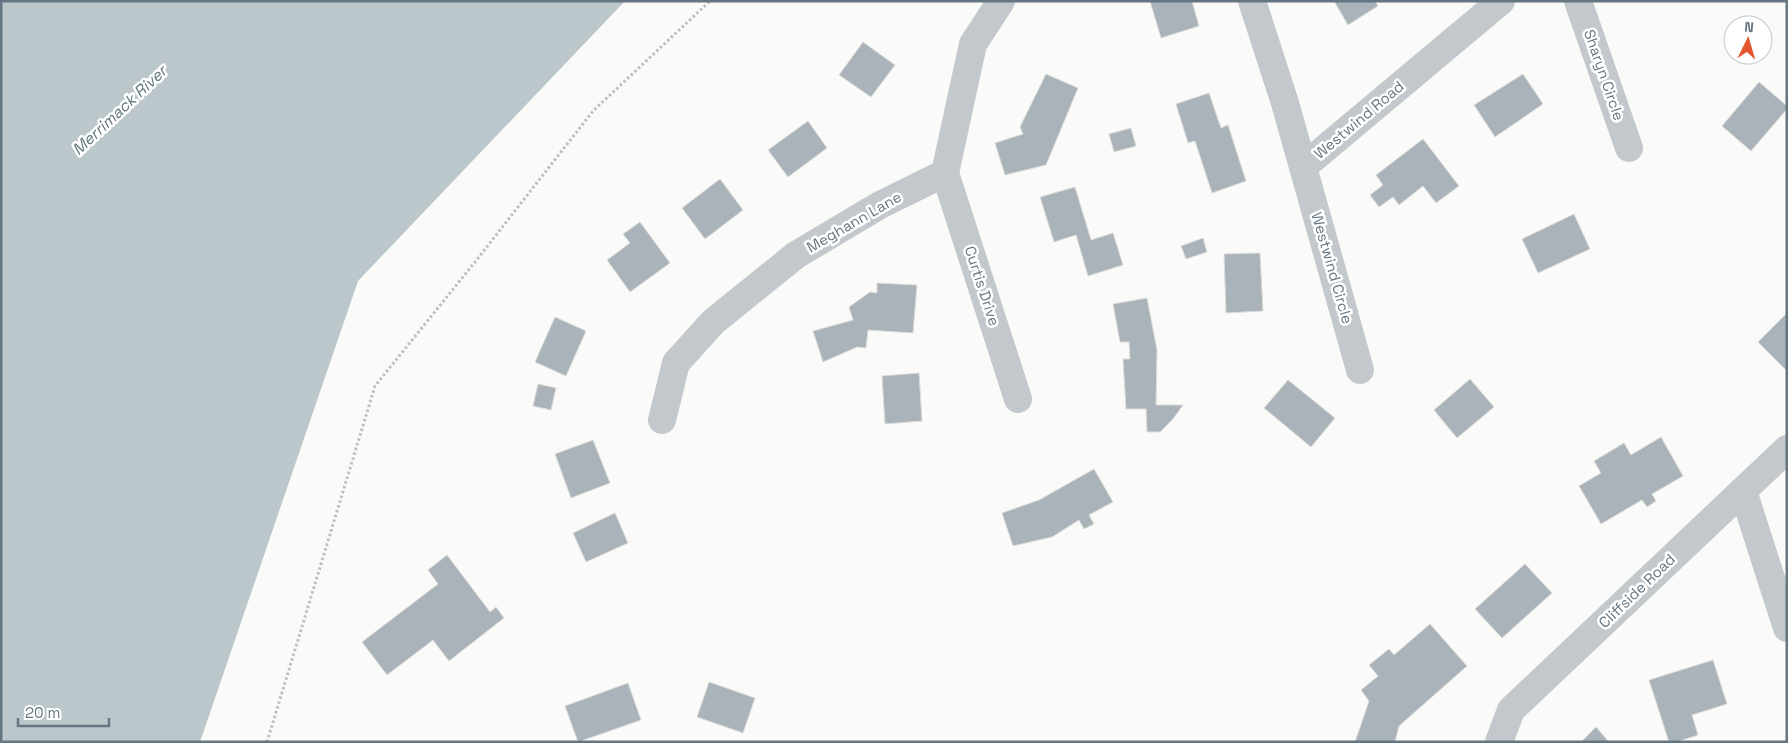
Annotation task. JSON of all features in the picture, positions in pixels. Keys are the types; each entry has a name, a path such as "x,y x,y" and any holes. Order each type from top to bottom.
{"street":[{"path":"945,173 973,44 1001,1"},
{"name":"Westwind Road","path":"1252,1 1285,103 1303,167 1501,1"},
{"name":"Sharyn Circle","path":"1578,1 1629,148"},
{"name":"Westwind Circle","path":"1303,167 1360,370"},
{"name":"Curtis Drive","path":"945,173 1018,399"},
{"name":"Meghann Lane","path":"662,420 676,363 713,322 796,255 880,205 945,173"},
{"name":"Cliffside Road","path":"1499,742 1512,710 1787,449"},
{"path":"1743,491 1787,628"}],"path":[{"path":"268,742 375,386 593,111 710,1"}],"water":[{"name":"Merrimack River","path":"1,1 625,1 358,281 200,742 1,742"}],"building":[{"path":"1150,1 1192,1 1199,26 1161,38"},
{"path":"1334,1 1375,1 1378,6 1348,25"},
{"path":"863,42 895,65 871,97 839,75"},
{"path":"1046,74 1078,88 1046,165 1005,175 995,143 1023,134 1020,127"},
{"path":"1523,74 1543,104 1495,137 1474,105"},
{"path":"1759,82 1787,106 1787,109 1751,151 1722,126"},
{"path":"1209,93 1221,128 1228,125 1246,181 1212,193 1195,141 1188,143 1176,104"},
{"path":"808,121 827,148 788,177 768,150"},
{"path":"1131,128 1136,146 1114,152 1109,134"},
{"path":"1423,139 1459,186 1436,203 1423,186 1399,205 1393,197 1379,207 1370,195 1383,185 1376,175"},
{"path":"720,179 743,210 705,239 682,208"},
{"path":"1075,187 1091,240 1113,233 1123,265 1088,276 1076,235 1054,242 1040,197"},
{"path":"1574,214 1590,249 1538,273 1522,239"},
{"path":"640,222 670,263 630,292 607,260 630,243 623,234"},
{"path":"1203,238 1207,252 1186,259 1181,246"},
{"path":"1260,253 1263,311 1226,313 1224,254"},
{"path":"877,283 917,285 913,333 868,330 866,348 857,347 823,362 813,331 853,320 849,307 870,292 877,293"},
{"path":"1147,298 1157,350 1156,405 1183,405 1160,432 1147,432 1146,409 1126,409 1123,359 1130,359 1129,342 1120,342 1113,304"},
{"path":"1787,313 1787,371 1758,342"},
{"path":"555,317 586,331 566,376 535,362"},
{"path":"919,373 922,421 885,424 882,376"},
{"path":"1470,379 1494,407 1457,438 1434,410"},
{"path":"1288,380 1335,418 1311,447 1264,408"},
{"path":"538,384 556,388 551,410 533,406"},
{"path":"1661,437 1683,476 1652,494 1656,501 1647,507 1642,500 1601,524 1579,486 1601,473 1594,461 1624,443 1631,455"},
{"path":"593,440 610,483 571,498 555,454"},
{"path":"1094,469 1113,502 1089,515 1094,524 1084,529 1079,520 1052,537 1013,546 1002,513 1039,500"},
{"path":"615,513 628,543 586,562 573,533"},
{"path":"447,555 490,612 496,607 504,618 449,661 433,640 387,675 362,642 438,584 428,570"},
{"path":"1525,564 1552,593 1502,638 1475,609"},
{"path":"1430,624 1467,666 1399,726 1395,742 1355,742 1369,701 1361,690 1378,676 1369,665 1389,649 1394,655"},
{"path":"1713,660 1727,704 1692,715 1698,735 1677,742 1669,742 1649,680"},
{"path":"709,682 755,698 743,733 697,717"},
{"path":"628,683 641,720 578,742 565,706"},
{"path":"1596,727 1609,742 1581,742"}]}
